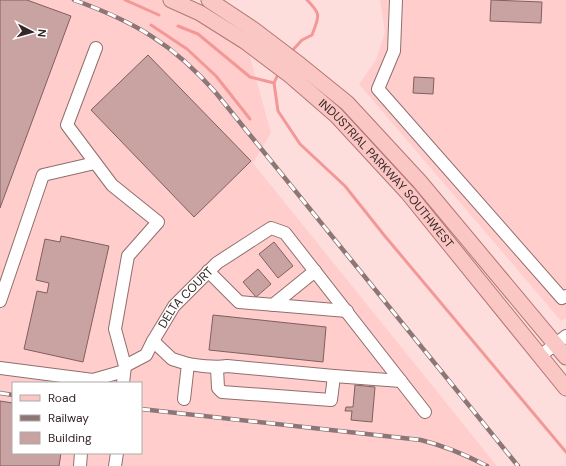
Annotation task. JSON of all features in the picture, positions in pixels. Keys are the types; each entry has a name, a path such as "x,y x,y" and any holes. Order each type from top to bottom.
{"main road":[{"name":"INDUSTRIAL PARKWAY SOUTHWEST","path":"171,0 250,36 300,65 346,103 420,182 561,340 566,357"},
{"name":"INDUSTRIAL PARKWAY SOUTHWEST","path":"209,0 250,36 291,76 336,115 408,193 566,388"}],"street":[{"path":"396,0 394,51 378,89 562,298 566,296"},
{"path":"96,48 66,125 112,185 158,222 128,256 115,329 124,373"},
{"path":"0,301 43,175 95,163"},
{"name":"DELTA COURT","path":"0,368 93,380 124,373 146,355 174,306 217,263 271,228 285,233 315,271"},
{"path":"274,305 315,271 425,412"},
{"path":"208,272 239,302 347,311"},
{"path":"540,356 561,340"},
{"path":"153,341 172,359 188,364 217,368 227,366 401,381"},
{"path":"184,399 188,364"},
{"path":"217,368 218,388 222,392 331,400 334,376"},
{"path":"80,466 81,454"},
{"path":"115,466 117,454"}],"shaded area":[{"path":"0,0 171,0 246,42 271,133 253,163 497,466 0,466"},
{"path":"380,0 566,0 566,318 561,321 359,84 376,60 385,32"}],"building":[{"path":"0,0 27,0 71,16 0,208"},
{"path":"491,0 542,2 541,23 490,21"},
{"path":"148,55 251,161 194,217 91,110"},
{"path":"414,77 434,78 433,94 413,93"},
{"path":"61,236 109,246 83,362 24,349 37,291 47,293 49,283 36,280 45,239 60,242"},
{"path":"274,242 293,266 278,278 259,254"},
{"path":"258,269 271,284 256,297 243,282"},
{"path":"213,315 326,327 323,362 209,350"},
{"path":"355,385 375,387 372,422 351,420 352,411 345,411 346,407 353,407"},
{"path":"0,401 12,403 12,454 61,454 59,466 0,466"}],"waterway":[{"path":"125,0 159,15"},
{"path":"291,52 302,40 312,35 316,24 318,16 317,13 307,0"},
{"path":"151,25 187,49 216,76 250,119"},
{"path":"178,26 198,34 250,77 274,83"},
{"path":"279,72 274,83 278,111 300,144 345,186 384,235 566,452"}],"railway":[{"path":"74,0 116,17 152,36 184,61 200,76 216,93 518,466"},
{"path":"0,393 12,395"},
{"path":"142,409 421,440 455,451 487,466"}]}
